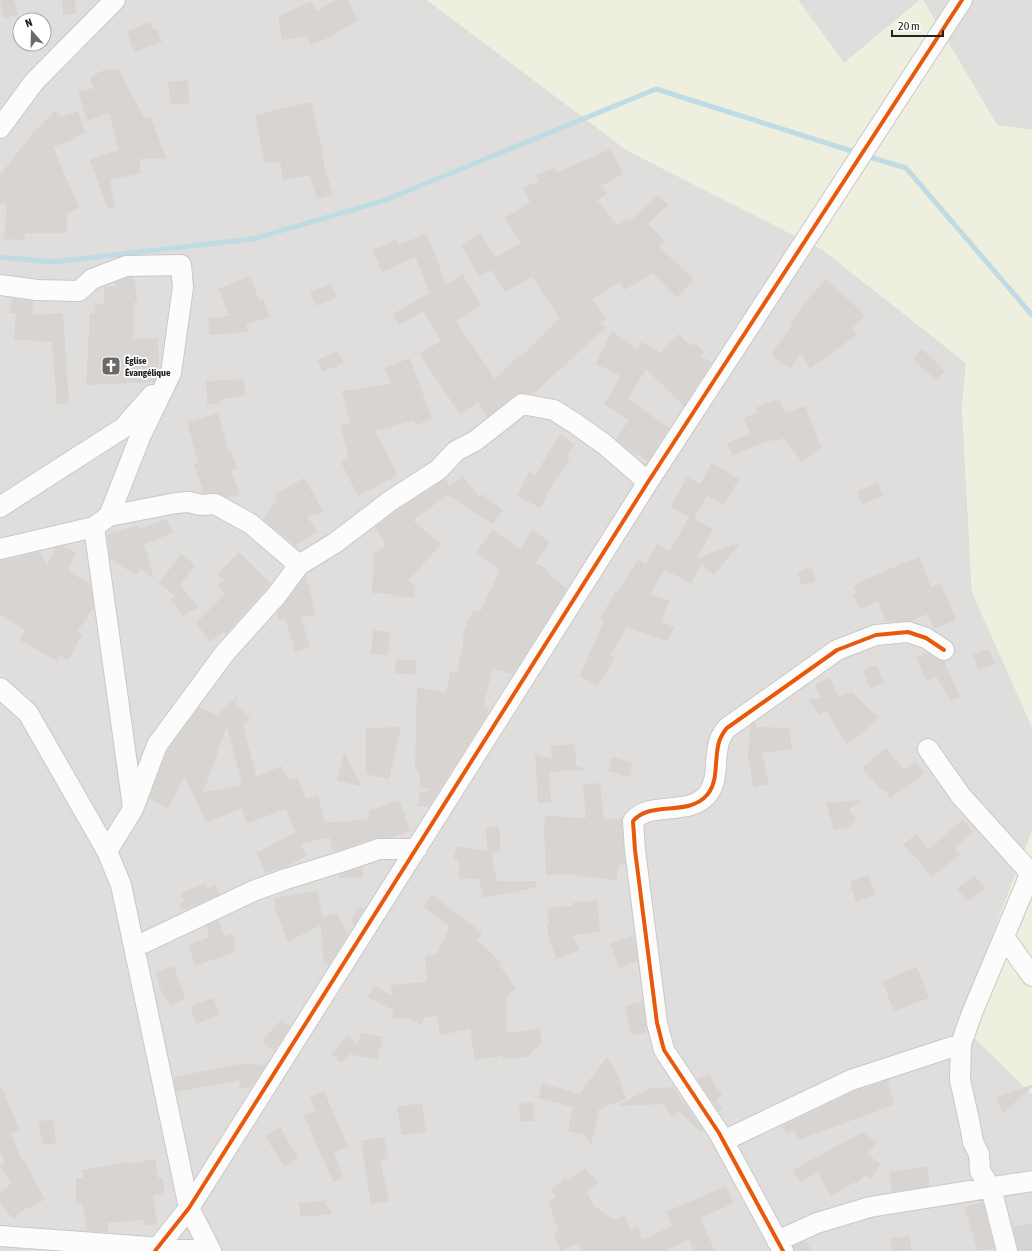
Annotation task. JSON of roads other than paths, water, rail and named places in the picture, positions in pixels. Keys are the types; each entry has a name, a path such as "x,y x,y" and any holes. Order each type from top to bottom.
{"street":[{"path":"0,128 34,82 115,0"},
{"path":"157,1249 189,1208 648,482 962,0"},
{"path":"0,285 37,290 79,291 92,279 126,266 181,266 183,287 171,373 140,437 102,522 133,809"},
{"path":"0,507 123,428 171,373"},
{"path":"107,851 133,809 157,745 224,654 276,596 299,565 336,543 390,502 438,470 456,451 475,441 522,404 554,410 604,444 648,482"},
{"path":"0,549 176,503 189,502 201,505 215,504 251,524 299,565"},
{"path":"944,650 926,638 908,632 876,635 837,650 726,728 720,738 714,779 708,794 700,802 690,806 640,814 633,821 635,850 657,1023 664,1050 723,1141 780,1246 817,1222 870,1207 1032,1181"},
{"path":"0,688 28,713 107,851 122,885 189,1208 211,1251"},
{"path":"928,749 961,796 1028,869 1029,874 972,1013 961,1044 960,1080 974,1142 979,1154 980,1171 991,1188 1007,1251"},
{"path":"135,948 253,891 286,879 344,862 379,849 417,849"},
{"path":"1004,937 1032,976"},
{"path":"723,1141 851,1080 961,1044"},
{"path":"0,1236 157,1249 203,1251"}],"waterway":[{"path":"0,257 52,262 253,239 383,201 656,89 858,153"},
{"path":"866,156 906,168 1032,315"}],"place":[{"name":"Église Évangélique","path":"111,366"}]}
